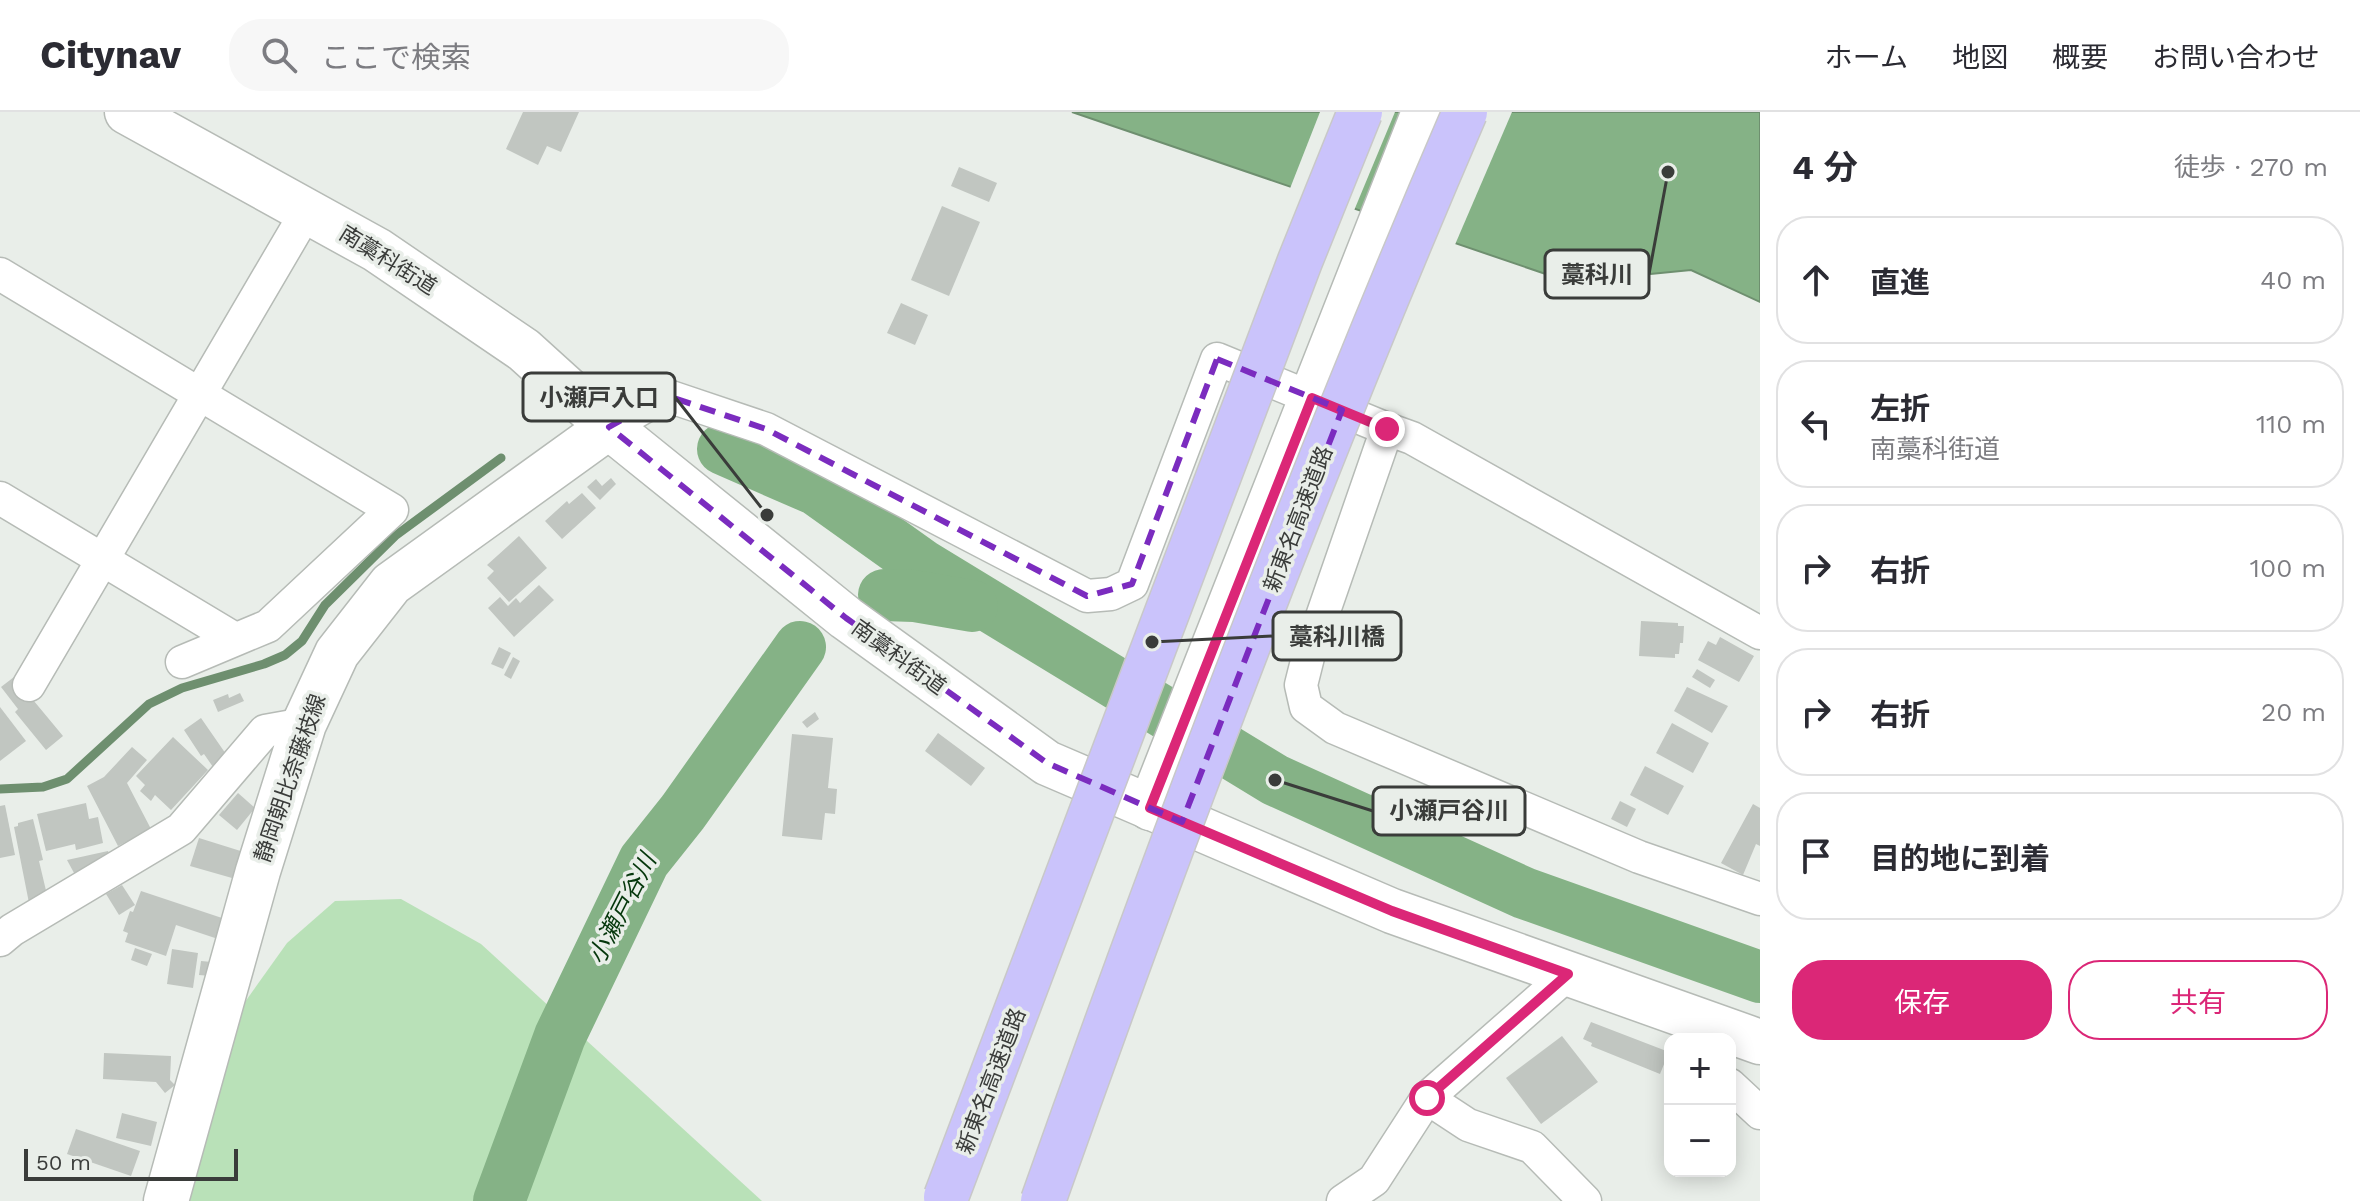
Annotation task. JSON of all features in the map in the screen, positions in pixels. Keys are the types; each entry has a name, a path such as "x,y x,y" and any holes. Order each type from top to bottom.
{"highway":[{"name":"新東名高速道路","path":"946,1197 1300,261 1360,112"},
{"name":"新東名高速道路","path":"1043,1201 1112,1006 1232,687 1465,112"}],"main road":[{"name":"南藁科街道","path":"127,112 377,250 524,350 609,427 846,618 1047,763 1392,911 1760,1042"},
{"path":"1150,808 1424,112"},
{"name":"静岡朝比奈藤枝線","path":"166,1201 258,871 304,724 337,653 391,584 609,427"}],"street":[{"path":"29,685 307,211"},
{"path":"0,274 392,510 268,626 182,662"},
{"path":"609,427 665,395 766,429 1087,596 1111,594 1132,584 1217,359 1412,438 1760,633"},
{"path":"1387,429 1308,657 1301,685 1306,707 1335,728 1639,857 1760,899"},
{"path":"0,498 235,639"},
{"path":"0,940 181,829 265,731 304,724"},
{"path":"1343,1201 1374,1180 1427,1098 1568,974"},
{"path":"1736,1091 1760,1113"},
{"path":"1427,1098 1468,1125 1532,1147 1585,1201"}],"highlighted area":[{"path":"1217,359 1342,410 1182,822 1047,763 846,618 609,427 665,395 766,429 1087,596 1132,584"}],"shaded area":[{"path":"1072,112 1760,112 1760,302 1691,270 1569,282"},
{"path":"401,899 481,944 762,1201 190,1201 212,1083 235,1016 287,943 335,901"}],"pier":[{"path":"1320,112 1395,112 1353,213 1289,191"},
{"path":"1431,112 1512,112 1454,247 1385,224"}],"building":[{"path":"523,112 579,112 561,152 547,146 538,165 506,149"},
{"path":"959,167 997,183 989,202 951,186"},
{"path":"942,206 980,222 949,296 911,280"},
{"path":"901,303 928,315 915,345 887,333"},
{"path":"611,478 616,484 600,500 587,487 596,479 602,486"},
{"path":"582,493 596,508 562,539 545,521 567,501 569,504"},
{"path":"519,536 547,568 509,602 487,578 494,571 487,565"},
{"path":"539,585 554,600 514,637 488,608 500,597 508,606 516,598 520,603"},
{"path":"1641,621 1684,626 1679,654 1675,654 1675,658 1639,656"},
{"path":"1720,637 1754,656 1739,682 1698,660 1708,641 1716,645"},
{"path":"499,647 511,653 503,669 491,664"},
{"path":"513,657 520,661 511,679 504,675"},
{"path":"1697,669 1715,680 1710,688 1692,677"},
{"path":"14,677 63,736 46,750 15,712 18,709 1,687"},
{"path":"1687,687 1728,706 1712,733 1674,711"},
{"path":"240,693 244,701 218,712 213,700"},
{"path":"0,707 26,741 0,761"},
{"path":"815,712 819,719 807,728 802,722"},
{"path":"201,718 228,757 213,767 204,754 201,756 184,730"},
{"path":"1672,723 1709,743 1693,773 1656,753"},
{"path":"938,733 985,768 971,786 925,751"},
{"path":"792,734 833,738 828,788 837,789 835,814 825,813 822,840 782,836"},
{"path":"173,737 208,770 171,810 155,795 151,801 140,791 145,785 136,776"},
{"path":"132,747 147,760 127,783 151,829 118,846 87,786 104,777"},
{"path":"1645,766 1684,786 1668,815 1630,795"},
{"path":"238,793 255,808 237,830 219,815"},
{"path":"1620,801 1636,809 1627,827 1611,819"},
{"path":"86,803 89,819 98,817 103,843 76,850 75,844 46,851 37,814"},
{"path":"1753,804 1760,808 1760,846 1756,844 1743,875 1721,863"},
{"path":"5,805 15,855 0,858 0,806"},
{"path":"33,819 48,899 29,903 14,827"},
{"path":"199,838 247,853 239,880 190,866"},
{"path":"108,851 114,865 80,884 67,860"},
{"path":"122,885 135,905 119,915 106,894"},
{"path":"141,891 228,920 221,940 176,925 166,956 125,942 128,933 123,931"},
{"path":"135,948 152,954 147,966 131,960"},
{"path":"172,949 198,953 193,988 167,984"},
{"path":"201,961 212,962 211,976 199,975"},
{"path":"1591,1022 1664,1050 1664,1064 1660,1074 1591,1046 1592,1043 1583,1039"},
{"path":"1562,1036 1598,1082 1541,1124 1506,1078"},
{"path":"104,1053 171,1056 170,1080 175,1085 165,1093 156,1082 103,1079"},
{"path":"122,1113 157,1122 151,1146 116,1138"},
{"path":"76,1129 140,1151 131,1176 67,1154"}],"waterway":[{"name":"小瀬戸谷川","path":"723,449 817,490 922,565 1275,780 1524,893 1760,977"},
{"path":"0,789 43,787 67,779 149,704 182,688 285,655 302,641 325,605 395,536 501,458"},
{"name":"小瀬戸谷川","path":"884,595 914,596 972,606"},
{"name":"小瀬戸谷川","path":"499,1201 560,1036 644,861 683,812 800,647"}],"place":[{"name":"藁科川","path":"1668,172"},
{"name":"小瀬戸入口","path":"767,515"},
{"name":"藁科川橋","path":"1152,642"},
{"name":"小瀬戸谷川","path":"1275,780"}],"route":[{"path":"1387,429 1312,398 1150,808 1392,911 1568,974 1427,1098"}]}
